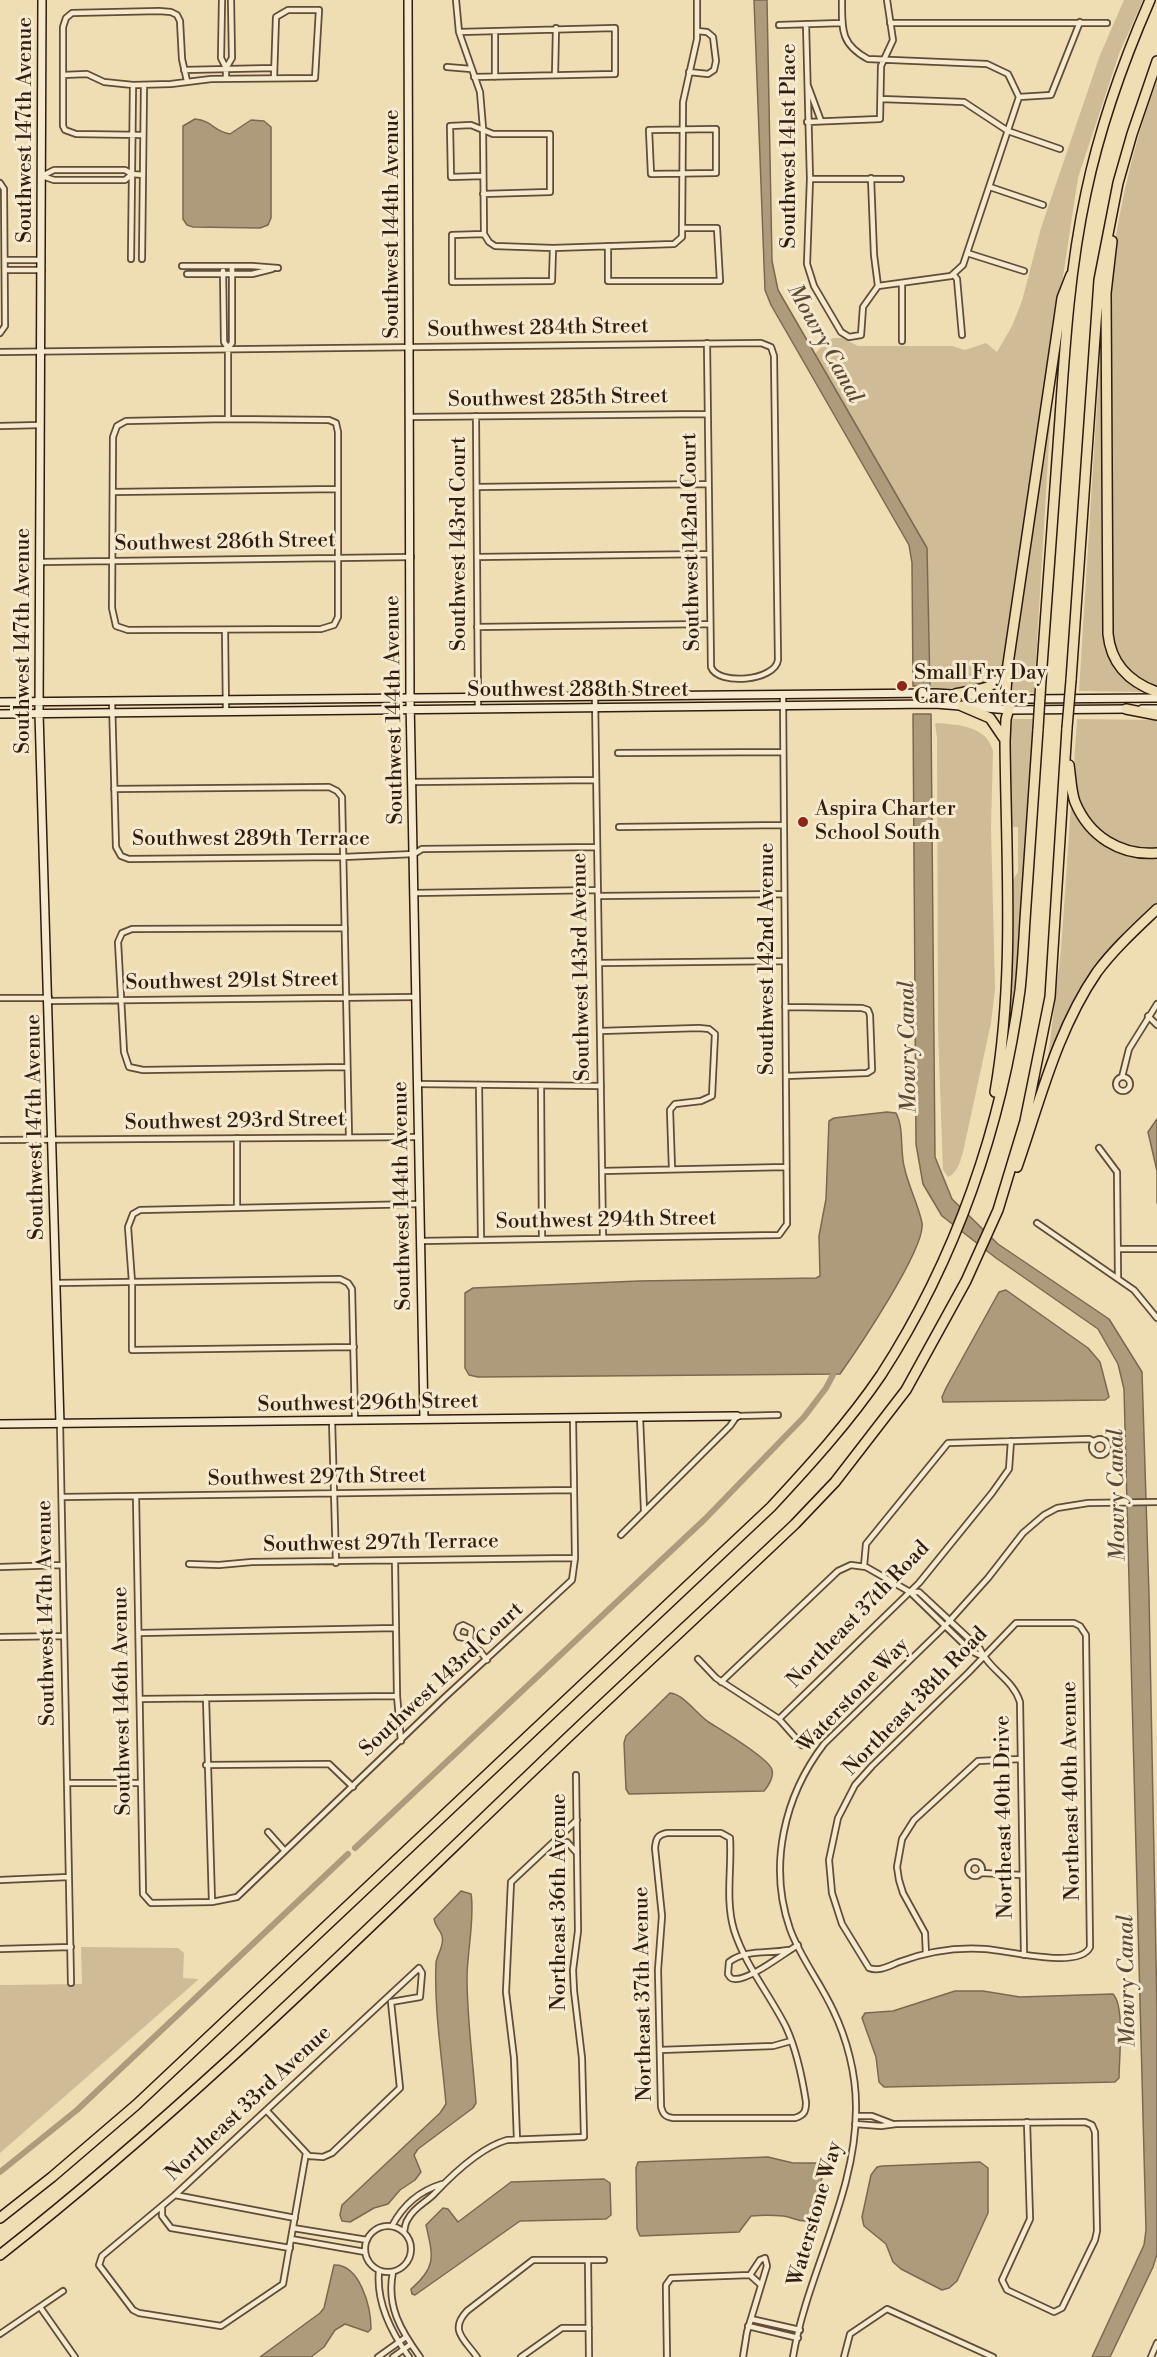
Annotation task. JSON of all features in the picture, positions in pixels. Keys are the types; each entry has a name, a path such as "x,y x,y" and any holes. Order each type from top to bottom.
{"highway":[{"path":"0,2218 136,2105 771,1507 810,1465 880,1375 912,1320 950,1246 964,1210 986,1149 1010,1053 1020,989 1071,275 1086,192 1102,131 1124,62 1150,0"},
{"path":"0,2254 75,2195 160,2123 424,1877 795,1524 835,1482 906,1390 939,1334 998,1210 1025,1121 1050,997 1099,280 1113,205 1132,134 1157,61"},
{"path":"1113,205 1113,228 1106,292 1108,634 1112,655 1122,671 1138,684 1157,692"},
{"path":"986,1149 1008,994 1005,741 1006,718 1010,710 1006,690 1008,664 1062,298 1071,275"},
{"path":"955,694 992,686 1002,677 1008,664"},
{"path":"962,706 990,718 1005,741"},
{"path":"1126,709 1157,715"},
{"path":"1066,747 1075,801 1091,828 1109,844 1120,849 1144,854 1157,853"},
{"path":"998,1210 1009,1192 1059,1045 1072,1015 1098,972 1129,936 1157,909"}],"street":[{"name":"Southwest 147th Avenue","path":"42,0 39,713 62,1497 71,1983"},
{"path":"222,0 221,58 226,68 226,79"},
{"path":"226,68 232,57 231,0"},
{"name":"Southwest 144th Avenue","path":"408,0 410,709 424,1419"},
{"path":"456,0 459,32 480,92 483,128 484,234 495,246 553,248 674,244 682,237 683,102 697,31 697,0"},
{"path":"842,0 844,39 855,51 868,59 987,64 1008,74 1019,97 963,265 951,276 878,286 874,255 871,178"},
{"path":"807,122 880,119 881,66 893,40 887,0"},
{"path":"63,75 87,74 104,82 133,85 226,79 315,78 319,9 288,10 276,17 274,78"},
{"path":"143,135 76,134 65,130 63,126 63,27 66,18 72,13 159,11 177,15 180,21 187,81"},
{"path":"1019,97 1051,95 1080,22"},
{"path":"779,25 842,23"},
{"path":"890,23 1107,23"},
{"name":"Southwest 141st Place","path":"806,24 810,179 807,264 814,286 841,332 849,337 861,334 863,307 878,286"},
{"path":"555,75 556,28"},
{"path":"459,32 615,28 615,74 474,77"},
{"path":"689,72 708,73 714,70 713,38 707,32 697,31"},
{"path":"495,32 495,77"},
{"path":"447,67 471,69"},
{"path":"184,70 274,68"},
{"path":"806,81 821,121"},
{"path":"131,259 133,85"},
{"path":"142,259 144,85"},
{"path":"881,99 964,102 1008,131 1060,149"},
{"path":"483,176 451,177 450,126 471,125 493,134 550,134 550,192 483,194"},
{"path":"716,129 716,173 651,174 649,130 682,130 716,129"},
{"path":"42,176 54,170 125,170 132,174 143,175"},
{"path":"42,176 54,180 125,180 132,174"},
{"path":"810,179 901,179"},
{"name":"Southwest 147th Avenue","path":"0,183 4,189 5,270 5,326 0,333"},
{"path":"990,188 1043,205"},
{"path":"608,246 608,281 720,280 717,228 683,228"},
{"path":"484,234 452,235 452,282 552,281 553,248"},
{"path":"967,253 1024,271"},
{"name":"Southwest 147th Avenue","path":"4,261 42,260"},
{"path":"182,266 278,268 252,274 187,274"},
{"path":"224,266 224,342 228,348 228,419"},
{"path":"228,348 232,343 232,266"},
{"name":"Southwest 147th Avenue","path":"5,270 42,270"},
{"path":"953,274 957,279 962,335"},
{"path":"902,282 902,341"},
{"name":"Southwest 284th Street","path":"0,352 707,343 761,343 771,347 774,356 778,660 776,668"},
{"name":"Southwest 142nd Court","path":"707,343 710,662 714,674 726,678 754,677 776,668"},
{"name":"Southwest 285th Street","path":"409,417 707,414"},
{"name":"Southwest 143rd Court","path":"476,416 478,708"},
{"path":"228,419 329,420 336,423 338,432 338,617 334,625 321,629 225,630 128,630 116,626 112,608 112,492 113,436 117,426 126,421 228,419"},
{"path":"0,426 40,425"},
{"path":"477,487 708,484"},
{"path":"112,492 338,489"},
{"path":"477,557 709,554"},
{"name":"Southwest 286th Street","path":"40,562 411,557"},
{"path":"477,627 710,624"},
{"path":"225,630 226,711"},
{"name":"Southwest 288th Street","path":"0,702 783,694 955,694 1009,699 1157,698"},
{"name":"Southwest 142nd Avenue","path":"783,694 787,1224"},
{"name":"Southwest 143rd Avenue","path":"595,697 603,1237"},
{"path":"112,701 114,789 329,787 342,797 349,1137"},
{"name":"Southwest 288th Street","path":"0,714 783,706 962,706 1010,710 1157,709"},
{"path":"618,753 783,752"},
{"path":"412,782 596,780"},
{"name":"Southwest 289th Terrace","path":"114,789 116,847 121,856 129,859 343,857 414,854 422,849 597,847"},
{"path":"619,827 784,825"},
{"path":"414,893 784,894"},
{"path":"345,928 132,929 122,933 118,942 124,1052 129,1067 143,1070 347,1067"},
{"path":"599,963 785,961"},
{"name":"Southwest 291st Street","path":"0,998 120,1000 416,997"},
{"path":"1122,1077 1129,1048 1157,1004"},
{"path":"785,1006 868,1010 872,1070 867,1073 786,1076"},
{"path":"1148,1016 1157,1025"},
{"path":"600,1031 699,1028 709,1029 715,1034 712,1096 701,1101 675,1104 670,1110 672,1169"},
{"path":"417,1084 601,1086"},
{"path":"479,1085 481,1240"},
{"path":"541,1086 542,1239"},
{"name":"Southwest 293rd Street","path":"0,1140 418,1137"},
{"path":"237,1138 237,1208"},
{"path":"1100,1148 1117,1172 1118,1278"},
{"path":"602,1171 786,1167"},
{"path":"354,1347 132,1350 132,1282 128,1227 133,1215 140,1210 420,1203"},
{"path":"1038,1223 1134,1290 1157,1318"},
{"name":"Southwest 294th Street","path":"421,1241 779,1235 787,1224"},
{"path":"1118,1249 1157,1250"},
{"path":"56,1283 340,1279 348,1283 352,1289 355,1420"},
{"path":"621,1535 730,1426 737,1416 778,1415"},
{"name":"Southwest 296th Street","path":"0,1424 737,1416"},
{"path":"640,1418 644,1510"},
{"name":"Southwest 143rd Court","path":"151,1903 212,1902 237,1897 284,1850 572,1580 575,1558 573,1419"},
{"path":"333,1420 336,1563"},
{"path":"864,1566 866,1544 948,1443 1089,1439 1094,1442"},
{"name":"Northeast 37th Road","path":"779,1719 910,1592 992,1493 1009,1469 1011,1441"},
{"name":"Southwest 297th Street","path":"62,1497 574,1490"},
{"name":"Southwest 146th Avenue","path":"136,1496 143,1894 151,1903"},
{"name":"Waterstone Way","path":"793,2357 845,2185 851,2162 856,2116 852,2070 840,2028 790,1929 785,1906 781,1870 782,1840 786,1816 795,1792 813,1758 824,1744 944,1627 988,1578 1023,1533 1044,1515 1057,1508 1068,1506 1156,1502"},
{"name":"Southwest 297th Terrace","path":"189,1563 219,1565 252,1562 336,1563 575,1558"},
{"path":"395,1561 397,1696 401,1741"},
{"path":"0,1567 63,1565"},
{"path":"721,1682 838,1571 851,1565 864,1566 910,1592 974,1654 984,1657"},
{"path":"910,1592 920,1593 980,1648 984,1657"},
{"name":"Northeast 38th Road","path":"926,1954 880,1970 873,1970 864,1964 842,1924 832,1893 830,1845 838,1818 855,1785 1016,1623 1074,1623 1084,1630"},
{"path":"139,1633 396,1628"},
{"name":"Northeast 40th Avenue","path":"1024,1955 1046,1958 1078,1957 1088,1952 1090,1947 1084,1630"},
{"path":"0,1637 64,1636"},
{"path":"470,1639 487,1660"},
{"name":"Northeast 40th Drive","path":"984,1657 1008,1680 1020,1702 1024,1955"},
{"path":"698,1659 721,1682 779,1719 802,1744"},
{"path":"140,1700 397,1696"},
{"path":"206,1698 206,1765 212,1902"},
{"path":"1020,1759 978,1761 914,1820 902,1839 897,1867 903,1893 925,1933 926,1954 970,1948 1024,1955"},
{"path":"206,1765 329,1764 353,1787"},
{"name":"Northeast 36th Avenue","path":"517,2140 584,2137 582,2058 573,1970 578,1931 576,1775"},
{"path":"67,1783 140,1783"},
{"path":"392,2226 403,2208 424,2191 442,2184 498,2143 517,2140 514,2058 509,2030 506,1982 512,1882 577,1820"},
{"path":"268,1832 284,1850"},
{"name":"Northeast 37th Avenue","path":"745,1954 734,1929 731,1915 730,1838 721,1833 660,1834 656,1839 655,1848 662,1916 658,1970 663,2113 673,2118 795,2118 801,2115 806,2109 806,2102 802,2077 791,2041"},
{"path":"552,1843 567,1842 577,1854"},
{"path":"981,1873 1022,1875"},
{"path":"0,1880 69,1877"},
{"path":"788,1950 745,1954 729,1962 727,1971 730,1977 736,1979 755,1972 798,1945"},
{"path":"0,1949 71,1947"},
{"path":"660,2050 773,2046 791,2041 745,1954"},
{"name":"Northeast 33rd Avenue","path":"290,2248 283,2284 221,2326 139,2313 133,2310 99,2265 102,2256 162,2207 389,2000 419,1968 422,1973 420,1997 389,2000"},
{"path":"267,2111 307,2155 322,2157 332,2153 400,2088 389,2000"},
{"path":"856,2116 876,2118 896,2124"},
{"path":"875,2124 876,2118"},
{"path":"855,2124 881,2126 1027,2122 1092,2124 1095,2132 1097,2231 1095,2241 1062,2308 1058,2311 1049,2310 1006,2290 1002,2280 1030,2218 1027,2122"},
{"path":"162,2207 162,2216 171,2228 290,2248 307,2155"},
{"path":"405,2232 408,2217 436,2193 442,2184"},
{"path":"175,2195 295,2218"},
{"path":"392,2226 405,2232 410,2241 411,2256 406,2265 393,2272 379,2271 368,2261 365,2252 367,2240 372,2232 379,2228 392,2226"},
{"path":"293,2228 367,2240"},
{"path":"291,2239 365,2252"},
{"path":"742,2357 748,2326 767,2266 765,2258 760,2260 750,2275"},
{"path":"477,2357 460,2333 458,2321 467,2311 533,2260 604,2260"},
{"path":"588,2260 589,2357"},
{"path":"379,2271 379,2287 385,2314 398,2342 409,2357"},
{"path":"393,2272 390,2299 406,2337 420,2357"},
{"path":"667,2357 666,2290 669,2281 676,2277 750,2275 761,2285"},
{"path":"0,2334 63,2290"},
{"path":"40,2307 75,2357"},
{"path":"844,2357 850,2334 887,2308 993,2357"},
{"path":"751,2319 800,2330"},
{"path":"748,2326 798,2338"},
{"path":"521,2357 562,2328 589,2328"},
{"path":"378,2357 406,2337"},
{"path":"1151,2357 1157,2343"},
{"path":"393,2357 411,2344"}],"shaded area":[{"path":"754,0 767,0 772,261 778,290 927,548 930,686 913,686 912,563 909,545 771,305 765,290"},
{"path":"1124,0 1143,0 1119,54 1078,178 1005,658 995,681 975,688 931,690 927,548 815,354 833,338 842,338 858,346 952,346 965,350 986,343 997,352 1012,326 1022,301 1041,228 1100,55"},
{"path":"1157,81 1157,687 1140,680 1127,670 1117,656 1111,639 1109,283 1127,180"},
{"path":"195,119 230,134 251,120 264,121 271,127 271,218 268,225 260,228 187,225 183,219 183,126"},
{"path":"1102,324 1106,645 1144,692 1079,691"},
{"path":"1052,393 1034,693 1009,692 1007,689"},
{"name":"Mowry Canal","path":"913,714 931,714 935,1157 952,1199 998,1244 1109,1319 1142,1372 1157,2012 1157,2254 1110,2357 1092,2357 1144,2245 1146,2230 1124,1389 1118,1364 1098,1329 996,1258 942,1216 923,1184 916,1144"},
{"path":"1008,719 1033,719 1016,973 1010,1022 1011,883 1018,872 1018,827 1013,827 1012,822 1009,822"},
{"path":"1077,719 1157,720 1157,848 1129,846 1116,841 1095,825 1087,814 1080,802 1075,780"},
{"path":"935,724 963,726 979,732 985,736 993,751 991,827 995,989 991,1023 963,1152 956,1170 948,1177 943,1170 938,1030 937,737"},
{"path":"1071,804 1085,828 1105,846 1129,856 1157,858 1157,903 1114,946 1047,1066 1061,950"},
{"path":"896,1113 898,1119 904,1166 922,1223 920,1236 889,1299 840,1374 478,1377 469,1375 465,1368 465,1293 473,1288 639,1281 816,1278 820,1276 819,1236 826,1199 829,1121 834,1118"},
{"path":"1157,1119 1157,1171 1148,1132"},
{"path":"1006,1290 1088,1348 1100,1362 1109,1397 1105,1400 943,1402 942,1397 946,1388 999,1292"},
{"path":"670,1693 680,1697 705,1719 754,1752 769,1765 772,1776 764,1791 629,1794 626,1789 624,1743 626,1736"},
{"path":"461,1891 471,1894 472,1903 467,1993 476,2103 473,2108 418,2149 414,2155 421,2172 388,2204 374,2208 350,2222 342,2221 340,2215 342,2205 440,2113 446,2104 437,2015 436,1980 436,1963 443,1939 434,1919"},
{"path":"81,1947 178,1948 184,1953 183,1978 199,1979 0,2153 0,1985 82,1984"},
{"path":"955,1991 983,1991 1020,1997 1113,1994 1117,2000 1120,2021 1119,2078 1115,2082 884,2087 879,2082 876,2057 862,2018 865,2013 893,2011"},
{"path":"768,2157 793,2163 824,2163 826,2166 808,2221 783,2216 751,2216 739,2232 640,2236 637,2229 636,2168 638,2162"},
{"path":"980,2162 988,2168 988,2213 957,2281 949,2288 942,2290 901,2269 893,2262 886,2244 864,2226 862,2217 871,2175 877,2167 882,2166"},
{"path":"604,2179 610,2183 611,2215 606,2219 520,2221 415,2295 412,2294 411,2289 425,2274 431,2260 426,2225 443,2208 448,2209 458,2222 511,2182"},
{"path":"334,2265 351,2271 357,2279 366,2299 371,2329 368,2332 345,2324 335,2330 324,2347 311,2357 260,2357 320,2313 324,2308"}],"waterway":[{"path":"355,1848 705,1519 804,1417 833,1375"},
{"path":"0,2172 77,2110 348,1854"}],"place":[{"name":"Small Fry Day Care Center","path":"902,686"},
{"name":"Aspira Charter School South","path":"803,822"}]}
